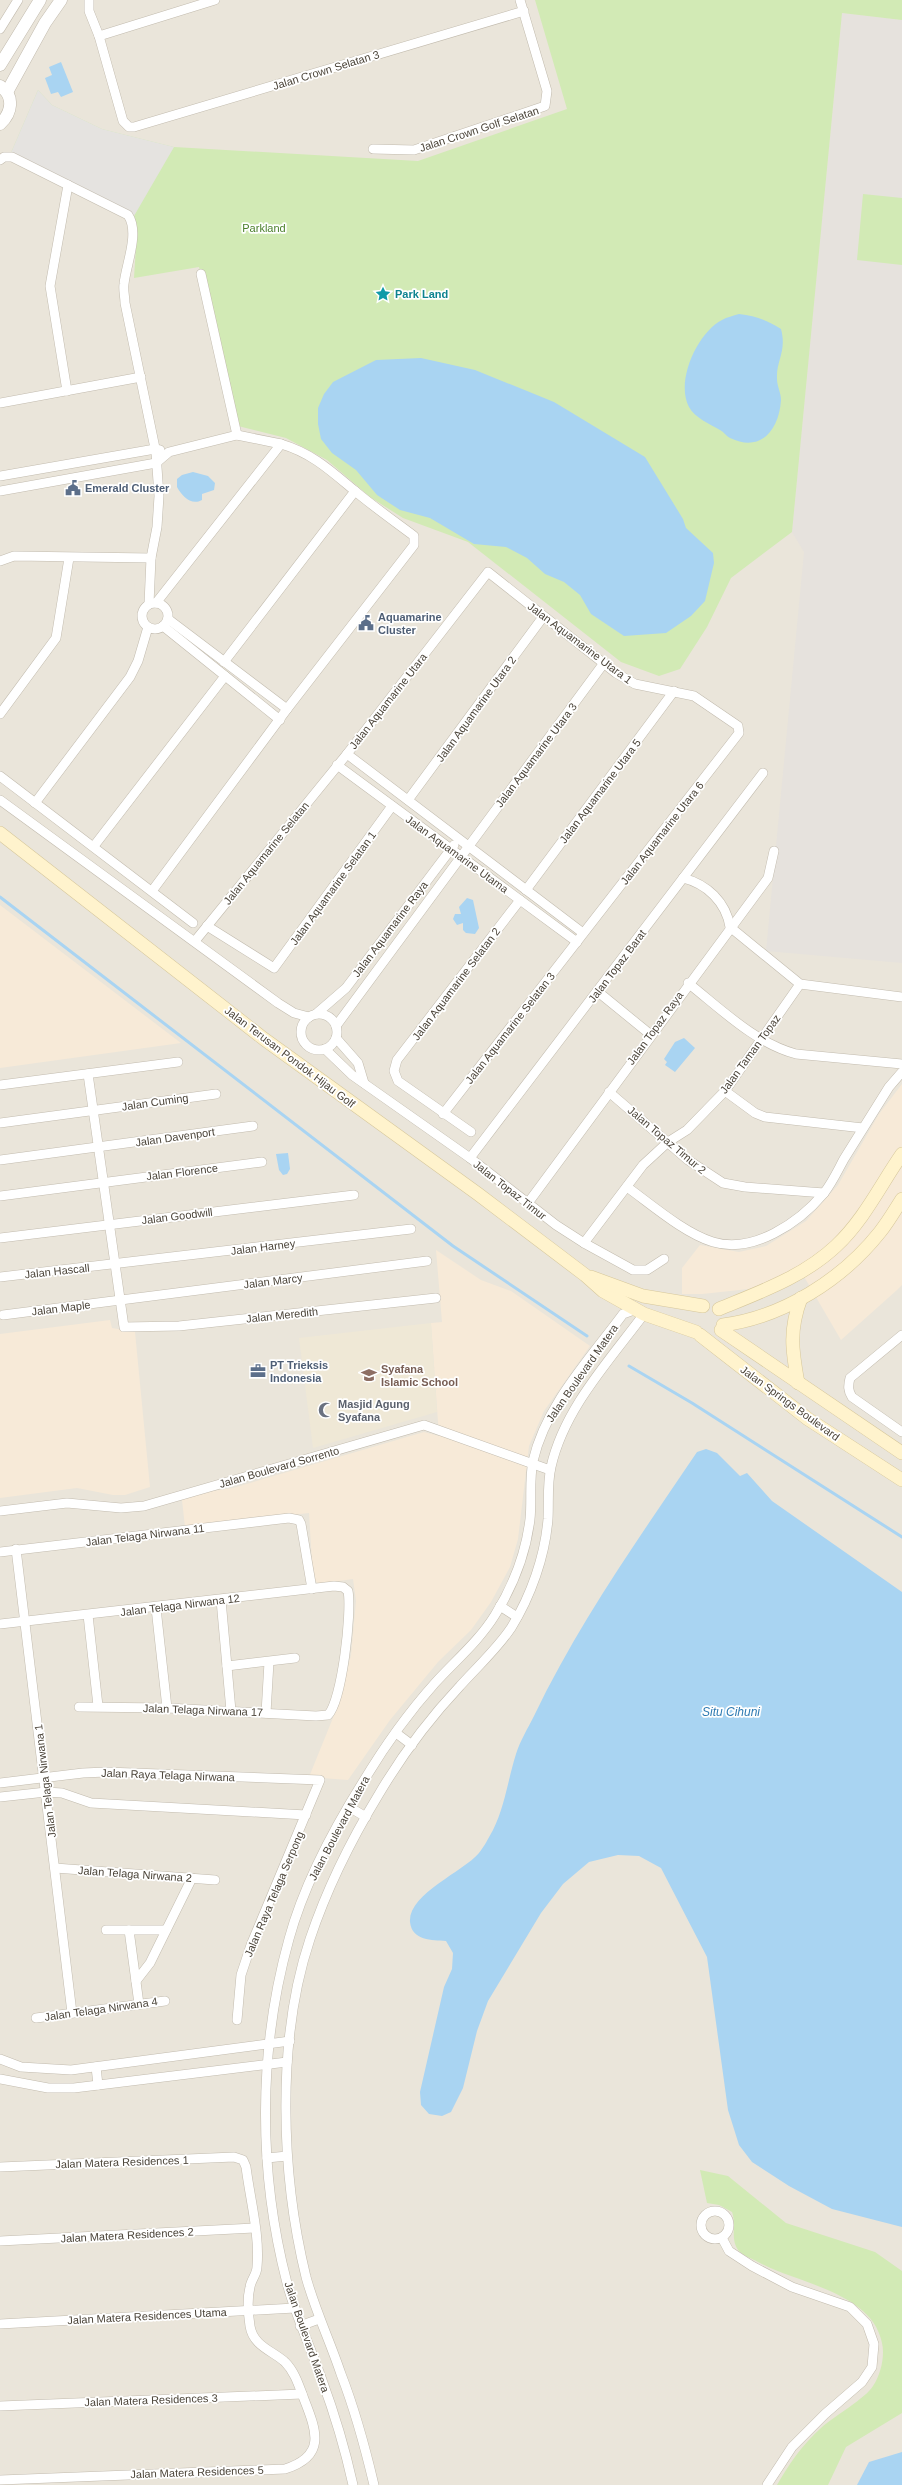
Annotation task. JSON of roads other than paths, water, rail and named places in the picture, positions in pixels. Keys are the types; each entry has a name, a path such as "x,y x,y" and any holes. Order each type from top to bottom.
{"main road":[{"name":"Jalan Terusan Pondok Hijau Golf","path":"0,833 264,1039 585,1275 603,1291 639,1312 698,1334"},
{"path":"902,1154 868,1208 837,1245 812,1265 777,1286 724,1307 711,1305 703,1306 696,1310 692,1317 692,1325 698,1334 710,1337 722,1327 752,1320 783,1308 820,1287 853,1260 880,1232 902,1199"},
{"name":"Jalan Terusan Pondok Hijau Golf","path":"585,1275 631,1293 661,1300 703,1306"},
{"path":"798,1383 793,1355 792,1333 794,1317 801,1298"},
{"path":"639,1312 661,1300"},
{"path":"724,1307 737,1323"},
{"path":"722,1327 724,1307"},
{"name":"Jalan Springs Boulevard","path":"722,1327 740,1342 798,1383 902,1453"},
{"name":"Jalan Springs Boulevard","path":"698,1334 808,1419 902,1480"},
{"path":"726,1356 740,1342"}],"street":[{"path":"0,29 18,0"},
{"path":"0,65 40,0"},
{"path":"0,124 9,113 11,105 3,89 44,23 61,0"},
{"path":"89,0 89,11 99,36 215,0"},
{"name":"Jalan Crown Golf Selatan","path":"373,149 414,150 545,106 547,91 520,0"},
{"name":"Jalan Crown Selatan 3","path":"99,36 123,121 129,126 139,127 524,11"},
{"path":"0,160 4,157 12,157 128,215 132,221 133,232 124,286 155,449 159,496 157,527 151,558 153,604"},
{"path":"67,391 50,286 68,185"},
{"path":"201,274 237,435"},
{"path":"0,403 141,377"},
{"path":"0,476 155,449 169,452 237,435 298,449 329,467 355,490 414,536 414,545 287,709 152,891"},
{"path":"153,604 167,610 165,623 156,629 148,627 142,617 144,610 153,604 281,444"},
{"path":"0,491 156,463 169,452"},
{"path":"224,662 355,490"},
{"path":"0,561 14,556 151,558"},
{"path":"0,714 56,638 69,558"},
{"name":"Jalan Aquamarine Utara 1","path":"488,572 543,617 604,663 635,684 654,690 694,696 738,726 740,731"},
{"name":"Jalan Aquamarine Utara","path":"337,765 488,572"},
{"name":"Jalan Aquamarine Utara 2","path":"408,800 543,617"},
{"path":"165,623 224,662 287,709"},
{"path":"165,623 225,676 280,720"},
{"path":"35,802 130,677 138,662 148,627"},
{"name":"Jalan Aquamarine Utara 3","path":"468,846 604,663"},
{"path":"94,846 225,676"},
{"name":"Jalan Aquamarine Utara 5","path":"526,890 674,692"},
{"name":"Jalan Aquamarine Utara 6","path":"577,942 740,731"},
{"name":"Jalan Aquamarine Utama","path":"347,754 583,933"},
{"name":"Jalan Aquamarine Utama","path":"337,765 577,942"},
{"name":"Jalan Aquamarine Selatan","path":"195,941 337,765"},
{"name":"Jalan Topaz Barat","path":"470,1158 763,773"},
{"path":"0,776 94,846 193,924"},
{"path":"0,800 294,1013 302,1026"},
{"name":"Jalan Aquamarine Selatan 1","path":"207,926 272,968 392,806"},
{"name":"Jalan Aquamarine Raya","path":"312,1016 346,988 458,839"},
{"name":"Jalan Aquamarine Raya","path":"336,1026 468,846"},
{"name":"Jalan Topaz Raya","path":"528,1203 730,927 768,878 774,850"},
{"path":"683,878 695,881 714,895 728,914 730,927 800,984 902,997"},
{"name":"Jalan Aquamarine Selatan 2","path":"443,1114 398,1081 394,1069 397,1060 520,900"},
{"name":"Jalan Aquamarine Selatan 3","path":"443,1114 577,942"},
{"path":"688,984 761,1038 784,1050 796,1054 902,1064"},
{"name":"Jalan Taman Topaz","path":"584,1243 643,1165 668,1142 687,1130 725,1091 800,984"},
{"path":"597,991 651,1035"},
{"path":"294,1013 328,1017 336,1026 336,1038 358,1063 364,1083"},
{"path":"312,1016 302,1026 301,1032 305,1044 316,1050 325,1049 336,1038"},
{"name":"Jalan Topaz Timur","path":"325,1049 352,1076 470,1158 528,1203 584,1243 633,1270 647,1270 664,1259"},
{"path":"0,1085 178,1062"},
{"path":"627,1187 697,1236 732,1246 748,1244 767,1237 799,1215 824,1193 889,1087 902,1072"},
{"path":"88,1074 119,1300"},
{"path":"725,1091 755,1113 765,1117 863,1128"},
{"name":"Jalan Topaz Timur 2","path":"609,1092 700,1169 723,1183 745,1187 824,1193"},
{"name":"Jalan Cuming","path":"0,1123 216,1094"},
{"path":"443,1114 472,1132"},
{"name":"Jalan Davenport","path":"0,1160 253,1126"},
{"name":"Jalan Florence","path":"0,1196 262,1162"},
{"name":"Jalan Goodwill","path":"0,1238 354,1195"},
{"name":"Jalan Harney","path":"114,1265 411,1229"},
{"name":"Jalan Marcy","path":"119,1300 427,1261"},
{"name":"Jalan Hascall","path":"0,1277 114,1265"},
{"name":"Jalan Meredith","path":"119,1300 122,1324 128,1329 179,1326 436,1298"},
{"name":"Jalan Maple","path":"3,1315 119,1300"},
{"name":"Jalan Boulevard Matera","path":"353,2485 344,2444 322,2378 300,2326 287,2284 274,2224 267,2158 266,2065 278,1987 289,1937 308,1886 362,1782 418,1702 472,1644 500,1606 512,1584 524,1550 530,1520 532,1464 545,1424 561,1398 623,1314 639,1312"},
{"name":"Jalan Boulevard Matera","path":"374,2485 363,2438 341,2372 319,2319 307,2279 294,2220 286,2156 287,2062 308,1943 326,1893 380,1792 434,1715 488,1657 516,1617 530,1592 542,1556 547,1522 550,1470 561,1435 575,1410 639,1312"},
{"path":"900,1340 850,1378 849,1392 852,1397 902,1432"},
{"name":"Jalan Boulevard Sorrento","path":"0,1511 67,1503 121,1508 144,1506 424,1425 550,1470"},
{"name":"Jalan Telaga Nirwana 11","path":"0,1552 289,1518 299,1520 301,1524 312,1589"},
{"name":"Jalan Telaga Nirwana 1","path":"16,1550 72,2013"},
{"name":"Jalan Telaga Nirwana 12","path":"0,1624 156,1608 334,1586 346,1588 349,1599 346,1641 339,1685 328,1715"},
{"path":"221,1600 231,1711"},
{"path":"500,1606 516,1617"},
{"path":"156,1608 167,1708"},
{"path":"88,1615 98,1706"},
{"path":"227,1666 295,1658"},
{"path":"266,1713 269,1662"},
{"name":"Jalan Telaga Nirwana 17","path":"79,1707 98,1706 167,1708 316,1716 328,1715"},
{"path":"396,1733 412,1745"},
{"name":"Jalan Raya Telaga Nirwana","path":"0,1783 106,1772 320,1780"},
{"name":"Jalan Raya Telaga Serpong","path":"237,2020 242,1975 251,1945 320,1780"},
{"path":"0,1797 46,1792 62,1793 91,1803 306,1815"},
{"path":"348,1807 366,1817"},
{"name":"Jalan Telaga Nirwana 2","path":"55,1868 215,1880"},
{"path":"136,1981 150,1963 192,1878"},
{"path":"106,1930 166,1930"},
{"path":"129,1930 139,2004"},
{"name":"Jalan Telaga Nirwana 4","path":"36,2018 165,2001"},
{"path":"0,2059 21,2067 47,2070 96,2067 290,2042"},
{"path":"0,2079 48,2088 98,2085 287,2062"},
{"path":"96,2067 98,2085"},
{"path":"267,2158 286,2156"},
{"name":"Jalan Matera Residences 1","path":"0,2167 234,2157 243,2160 246,2167 254,2228"},
{"path":"254,2228 257,2269 250,2285 250,2328 256,2340 269,2352 284,2361 294,2374 302,2394"},
{"name":"Jalan Matera Residences 2","path":"0,2241 254,2228"},
{"path":"722,2238 729,2251 752,2266 792,2287 850,2307 867,2324 874,2344 872,2367 862,2382 825,2414 792,2447 768,2485"},
{"name":"Jalan Matera Residences Utama","path":"0,2324 295,2308"},
{"path":"300,2326 319,2319"},
{"name":"Jalan Matera Residences 3","path":"0,2406 302,2394"},
{"name":"Jalan Matera Residences 5","path":"0,2480 285,2469 298,2465 309,2456 315,2444 316,2429 302,2394"}],"water":[{"path":"61,62 73,92 61,97 58,92 51,94 45,78 52,75 49,67"},
{"path":"739,314 756,317 771,323 781,329 783,337 782,350 777,372 777,382 781,400 777,421 766,436 751,443 741,442 730,438 699,418 689,407 685,396 687,371 697,346 713,326 724,319"},
{"path":"421,358 475,370 554,402 645,457 683,519 686,528 713,553 714,563 705,601 691,616 666,633 624,636 591,614 580,595 564,582 545,574 527,558 506,547 474,544 430,518 400,510 377,495 356,470 332,453 321,439 318,424 318,408 324,394 333,382 376,360"},
{"path":"193,472 208,476 215,483 214,490 202,494 202,500 198,502 187,499 181,494 177,487 177,479 182,475"},
{"path":"467,898 473,900 479,928 475,934 466,933 463,930 463,923 457,925 453,919 455,914 461,914 459,907"},
{"path":"684,1038 695,1048 675,1072 665,1065 667,1062 664,1059 675,1042"},
{"path":"288,1153 290,1169 287,1174 283,1175 279,1170 276,1154"},
{"name":"Situ Cihuni","path":"706,1449 717,1453 740,1476 747,1473 772,1501 902,1592 902,2227 832,2209 789,2186 752,2162 739,2145 728,2110 707,1957 661,1868 639,1856 618,1855 589,1862 563,1884 541,1913 488,2001 477,2031 463,2088 451,2112 442,2116 429,2114 421,2105 420,2092 444,1987 452,1969 453,1953 446,1941 429,1940 414,1933 410,1922 412,1912 418,1902 427,1893 471,1860 483,1848 501,1812 513,1763 520,1744 570,1647 611,1581 697,1452"},
{"path":"902,2452 902,2485 857,2485 869,2462"}],"waterway":[{"path":"0,897 453,1246 587,1336"},
{"path":"629,1366 692,1403 902,1537"}],"place":[{"name":"Park Land","path":"383,294"},
{"name":"Emerald Cluster","path":"73,488"},
{"name":"Aquamarine Cluster","path":"366,623"},
{"name":"PT Trieksis Indonesia","path":"258,1371"},
{"name":"Syafana Islamic School","path":"369,1375"},
{"name":"Masjid Agung Syafana","path":"326,1410"}],"park label":[{"name":"Parkland","path":"264,228"}]}
